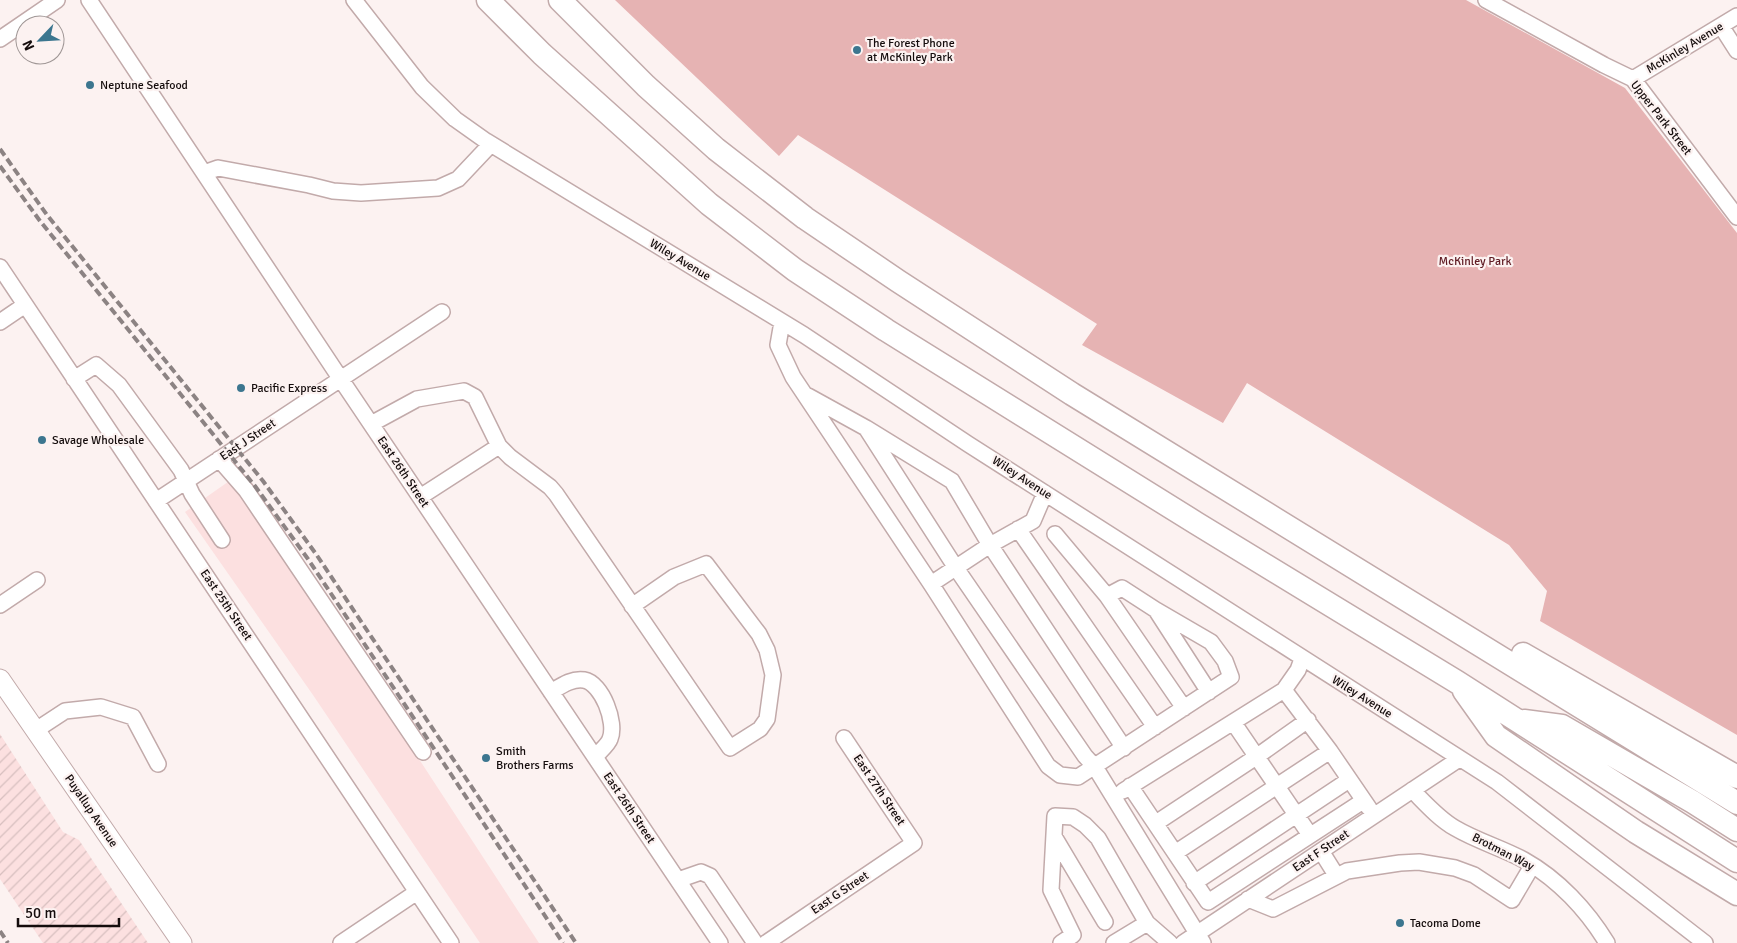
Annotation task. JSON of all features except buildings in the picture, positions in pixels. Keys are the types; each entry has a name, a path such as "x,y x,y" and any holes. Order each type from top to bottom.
{"highway":[{"path":"488,0 542,54 710,204 796,270 895,336 1188,518 1458,682 1737,861"},
{"path":"560,0 646,86 716,150 805,218 1072,394 1737,803"},
{"path":"1072,394 1737,777"},
{"path":"1458,682 1496,736 1636,832 1737,894"},
{"path":"1518,720 1562,726 1693,802 1737,830"}],"main road":[{"name":"Puyallup Avenue","path":"0,679 182,943"}],"street":[{"path":"0,40 57,0"},
{"name":"East 26th Street","path":"89,0 340,378 720,943"},
{"name":"Wiley Avenue","path":"354,0 422,87 455,119 491,144 782,322 1302,659 1497,782 1705,943"},
{"name":"Upper Park Street","path":"1486,0 1633,79 1737,217"},
{"name":"McKinley Avenue","path":"1633,79 1737,16"},
{"path":"1721,26 1737,51"},
{"path":"204,173 218,168 333,191 361,193 438,188 458,179 491,144"},
{"name":"East 25th Street","path":"0,267 452,943"},
{"path":"0,322 25,305"},
{"name":"East J Street","path":"156,501 442,312"},
{"path":"782,322 778,345 793,377 931,584 1048,766 1060,775 1078,777 1231,677 1225,661 1211,642 1122,588 1107,596"},
{"path":"74,379 96,365 119,385 181,470 198,505 222,540"},
{"path":"371,424 417,399 464,391 475,397 500,446 510,457 550,487 556,494 632,606 730,748 760,729 767,719 773,675 768,650 759,634 706,564 674,577 632,606"},
{"path":"804,394 866,428 952,481 990,545 1124,748"},
{"path":"866,428 956,568 1085,756 1095,767 1200,938"},
{"path":"420,497 500,446"},
{"path":"219,459 246,490 423,752"},
{"path":"931,584 990,545 1033,521 1045,493"},
{"path":"1018,529 1155,727"},
{"path":"1054,534 1107,596 1184,708"},
{"path":"0,605 37,580"},
{"path":"1156,610 1208,692"},
{"path":"1114,798 1130,786 1284,690 1298,670 1302,659"},
{"path":"551,692 573,680 585,680 595,686 609,709 611,725 610,740 595,757"},
{"path":"1284,690 1308,720 1374,816"},
{"path":"36,730 65,711 100,707 133,717 158,764"},
{"path":"1156,823 1308,720"},
{"path":"1233,722 1310,835"},
{"name":"East 27th Street","path":"844,738 914,843"},
{"path":"1176,853 1330,751"},
{"name":"East F Street","path":"1183,943 1200,938 1248,899 1459,759"},
{"path":"1194,882 1349,780"},
{"path":"1130,786 1208,902 1364,801"},
{"name":"Brotman Way","path":"1412,790 1436,814 1454,828 1525,861 1559,885 1579,905 1607,943"},
{"path":"1061,943 1073,935 1051,890 1055,816 1073,817 1085,825 1098,838 1147,923 1170,943"},
{"path":"1055,838 1105,922"},
{"name":"East G Street","path":"766,943 914,843"},
{"path":"1321,851 1336,875"},
{"path":"1248,899 1273,909 1336,875 1360,868 1419,862 1455,868 1474,875 1512,900 1532,866"},
{"path":"678,880 701,872 710,876 755,943"},
{"path":"341,943 417,892"},
{"path":"1114,943 1147,923"}],"shaded area":[{"path":"235,477 539,943 480,943 313,695 185,512"},
{"path":"0,734 63,832 79,840 148,943 43,943 0,879"}],"green space":[{"name":"McKinley Park","path":"615,0 1466,0 1625,88 1737,233 1737,735 1540,621 1547,591 1509,545 1247,383 1223,423 1082,345 1097,324 798,135 779,156"}],"railway":[{"path":"0,149 47,215 263,481 316,554 576,943"},
{"path":"0,166 40,221 255,486 308,559 563,943"},
{"path":"0,931 8,943"}],"place":[{"name":"The Forest Phone at McKinley Park","path":"857,50"},
{"name":"Neptune Seafood","path":"90,85"},
{"name":"Pacific Express","path":"241,388"},
{"name":"Savage Wholesale","path":"42,440"},
{"name":"Smith Brothers Farms","path":"486,758"},
{"name":"Tacoma Dome","path":"1400,923"}]}
